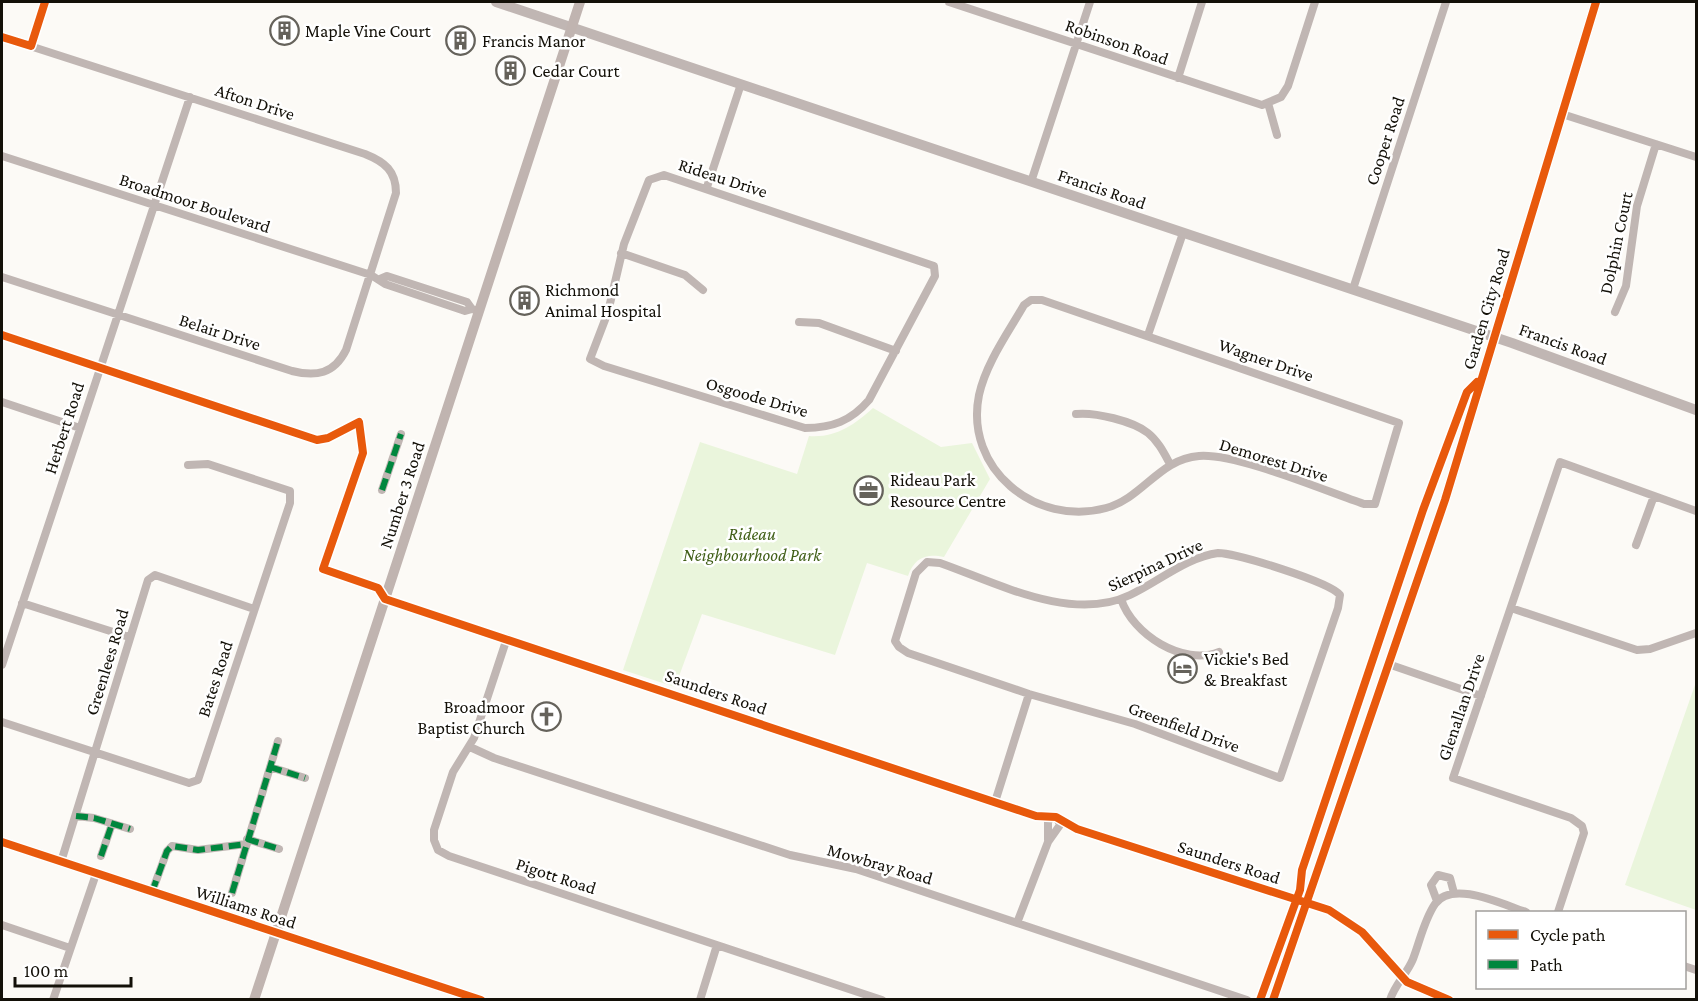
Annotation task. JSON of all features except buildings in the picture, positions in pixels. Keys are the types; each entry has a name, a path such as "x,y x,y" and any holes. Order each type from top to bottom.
{"main road":[{"name":"Number 3 Road","path":"254,999 386,598 476,310 580,2"}],"street":[{"name":"Francis Road","path":"496,2 1353,289 1696,410"},
{"name":"Robinson Road","path":"949,2 968,5 1253,104 1268,104"},
{"path":"1031,182 1090,2"},
{"path":"1178,78 1202,2"},
{"path":"1277,135 1268,104 1288,86 1315,2"},
{"name":"Cooper Road","path":"1353,289 1446,2"},
{"name":"Garden City Road","path":"1273,999 1390,665 1468,430 1493,337 1596,2"},
{"name":"Afton Drive","path":"2,36 365,154 386,165 395,178 396,198 371,275"},
{"path":"707,187 741,84"},
{"name":"Herbert Road","path":"2,665 190,97"},
{"path":"1562,114 1696,157"},
{"name":"Dolphin Court","path":"1615,312 1626,286 1637,206 1656,144"},
{"name":"Broadmoor Boulevard","path":"2,156 380,279 387,276 467,302 476,310"},
{"name":"Rideau Drive","path":"590,359 608,312 621,253 642,192 652,178 664,175 707,187 934,266"},
{"path":"1148,335 1183,233"},
{"path":"621,253 685,275 703,290"},
{"name":"Osgoode Drive","path":"590,359 604,366 793,425 821,428 835,426 860,410 869,400 935,276 934,266"},
{"name":"Belair Drive","path":"2,277 292,371 319,374 331,369 342,358 371,275"},
{"name":"Wagner Drive","path":"1031,300 1042,300 1148,335 1399,423 1375,504 1364,504"},
{"name":"Demorest Drive","path":"1031,300 1024,305 998,350 979,396 978,428 985,452 1005,483 1024,498 1057,511 1081,512 1122,501 1170,464 1200,456 1224,458 1364,504"},
{"path":"800,322 819,322 896,351"},
{"path":"2,402 80,428"},
{"path":"1076,414 1098,414 1145,430 1160,446 1170,464"},
{"path":"382,490 401,434"},
{"name":"Glenallan Drive","path":"1558,911 1583,836 1582,826 1571,818 1453,778 1560,462 1654,496"},
{"name":"Bates Road","path":"2,722 189,783 198,780 290,503 290,492 208,465 188,465"},
{"path":"1636,545 1654,496 1696,512"},
{"name":"Sierpina Drive","path":"896,644 896,632 915,576 920,567 927,562 940,563 1065,604 1094,606 1121,599 1200,557 1223,553 1325,585 1340,595"},
{"name":"Greenlees Road","path":"61,862 148,580 155,575 254,609"},
{"name":"Greenfield Drive","path":"896,644 908,653 1029,694 1135,724 1280,778 1338,608 1340,595"},
{"name":"Saunders Road","path":"386,598 1053,823 1329,910 1352,924 1401,977 1416,987 1449,999"},
{"path":"1121,599 1126,612 1137,626 1154,640 1196,655 1210,656 1220,652"},
{"path":"22,603 129,637"},
{"path":"1511,608 1637,651 1650,649 1696,633"},
{"name":"Pigott Road","path":"507,638 470,747 453,772 435,825 434,840 438,850 449,856 882,999"},
{"path":"1390,665 1481,696"},
{"path":"995,802 1029,694"},
{"path":"232,893 278,741"},
{"name":"Mowbray Road","path":"470,747 494,758 789,855 856,869 1234,997 1247,999"},
{"path":"270,767 305,778"},
{"path":"76,816 130,829"},
{"path":"1017,922 1053,823"},
{"path":"101,856 112,824"},
{"path":"152,892 167,851 172,846 198,850 246,841 279,849"},
{"name":"Williams Road","path":"2,842 481,999"},
{"path":"53,999 96,874"},
{"path":"1437,901 1431,885 1438,875 1450,879 1454,892"},
{"path":"1390,999 1401,977 1411,964 1437,901 1454,892 1474,895 1523,911"},
{"path":"2,925 70,948"},
{"path":"700,999 717,945"}],"green space":[{"name":"Rideau Neighbourhood Park","path":"873,408 941,447 972,443 990,479 944,557 922,558 917,561 908,576 867,563 835,655 702,614 675,687 623,670 700,442 797,474 809,436 836,433 859,420"},
{"path":"1696,682 1696,910 1625,885"}],"marked path":[{"path":"382,490 401,434"},
{"path":"232,893 278,741"},
{"path":"270,767 305,778"},
{"path":"76,816 94,818 130,829"},
{"path":"101,856 112,824"},
{"path":"247,839 279,849"},
{"path":"152,892 167,851 172,846 198,850 246,844"}],"cycle path":[{"path":"2,37 31,46 45,2"},
{"path":"1273,1000 1445,500 1596,2"},
{"path":"2,335 317,440 328,438 359,422 363,453 323,569 378,588 385,599 1036,816 1056,817 1077,829 1329,910 1362,932 1407,982 1449,1000"},
{"path":"1260,1000 1300,890 1302,870 1423,510 1467,392 1477,382"},
{"path":"2,842 481,1000"}],"place":[{"name":"Maple Vine Court","path":"284,31"},
{"name":"Francis Manor","path":"461,41"},
{"name":"Cedar Court","path":"511,71"},
{"name":"Richmond Animal Hospital","path":"524,300"},
{"name":"Rideau Park Resource Centre","path":"869,490"},
{"name":"Vickie's Bed & Breakfast","path":"1183,669"},
{"name":"Broadmoor Baptist Church","path":"546,717"}]}
